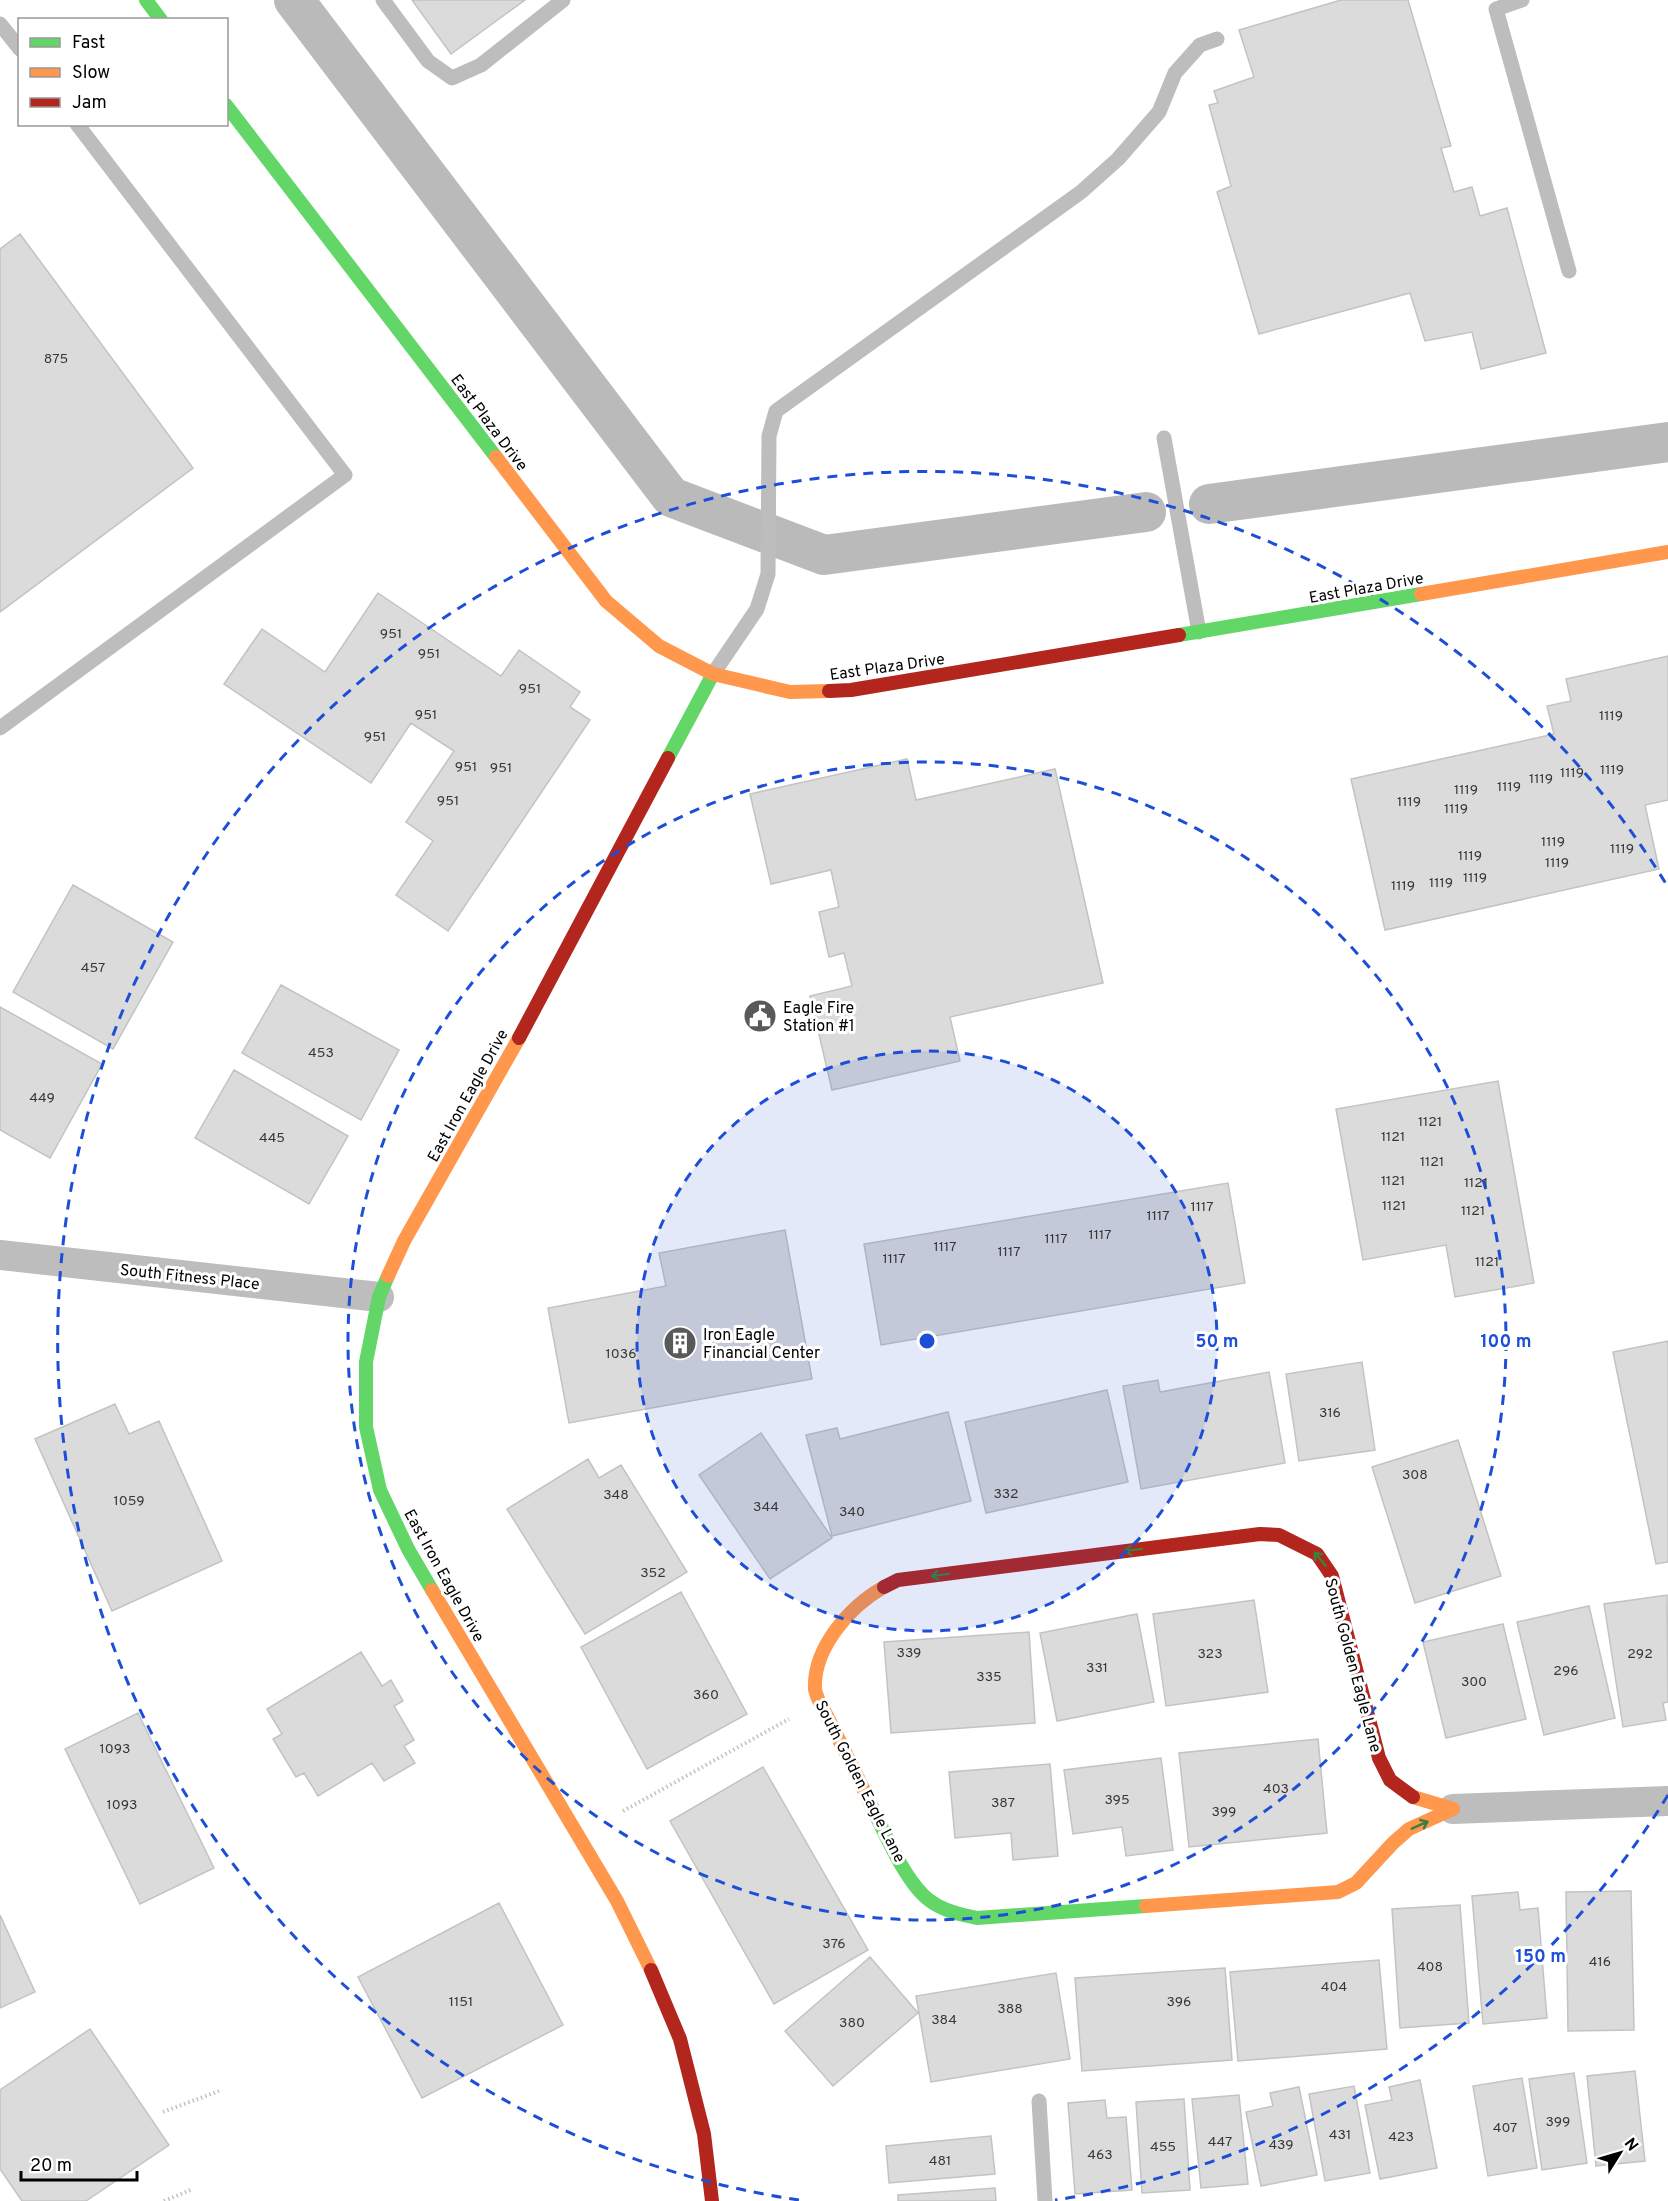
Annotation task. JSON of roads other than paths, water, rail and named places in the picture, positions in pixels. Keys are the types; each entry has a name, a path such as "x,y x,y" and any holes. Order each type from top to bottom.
{"street":[{"path":"146,0 160,18"},
{"name":"East Plaza Drive","path":"228,108 606,601 659,646 713,674 790,692 851,690 1668,552"},
{"name":"East Iron Eagle Drive","path":"712,2201 704,2134 680,2039 642,1948 617,1901 408,1549 381,1490 366,1427 366,1362 379,1297 404,1241 518,1040 713,674"},
{"name":"South Fitness Place","path":"0,1256 379,1297"},
{"name":"South Golden Eagle Lane","path":"1454,1809 1409,1829 1356,1883 1338,1892 977,1918 951,1912 929,1900 912,1882 884,1831 815,1691 819,1663 829,1642 849,1614 874,1593 898,1580 1260,1534 1279,1535 1317,1554 1332,1576 1379,1758 1390,1780 1411,1796 1454,1809 1668,1801"}],"lane":[{"path":"383,0 428,61 452,78 481,65 563,0"},
{"path":"1522,0 1495,5 1569,272"},
{"path":"0,24 18,46"},
{"path":"713,674 757,609 768,574 770,436 776,411 1081,192 1118,159 1159,112 1175,73 1200,45 1217,39"},
{"path":"0,728 345,475 79,126"},
{"path":"1164,438 1199,632"},
{"path":"1039,2101 1045,2201"}],"waterway":[{"path":"294,0 671,497 824,555 1146,512"},
{"path":"1209,504 1668,442"}],"place":[{"name":"Eagle Fire Station #1","path":"760,1016"},
{"name":"Iron Eagle Financial Center","path":"680,1343"}]}
